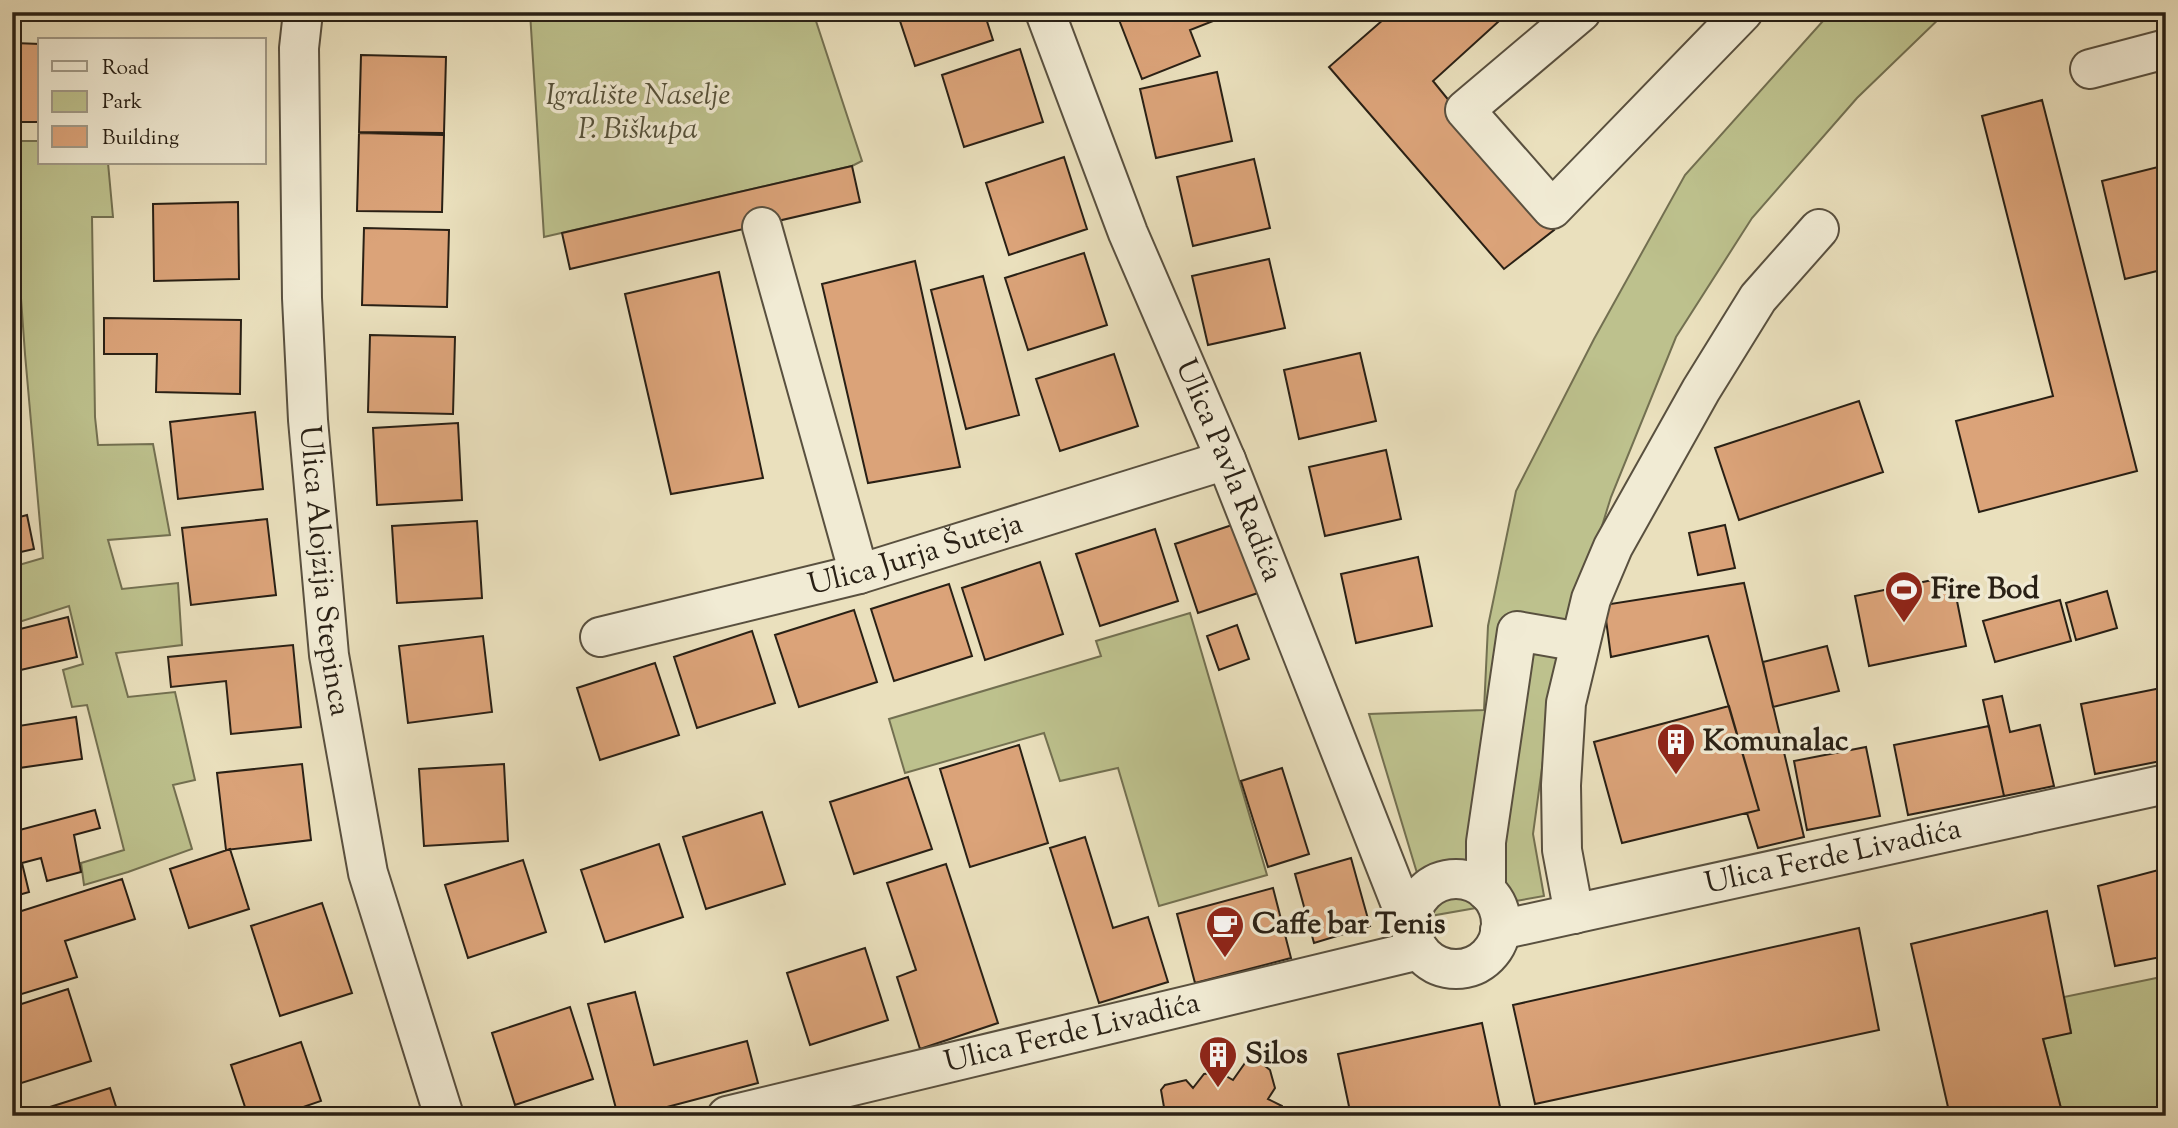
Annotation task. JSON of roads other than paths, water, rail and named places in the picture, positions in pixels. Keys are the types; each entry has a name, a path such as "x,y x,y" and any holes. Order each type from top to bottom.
{"street":[{"name":"Ulica Alojzija Stepinca","path":"303,12 299,48 302,298 308,420 329,655 368,873 444,1116"},
{"name":"Ulica Pavla Radića","path":"1045,12 1128,233 1227,460 1415,940"},
{"path":"1581,12 1465,110 1552,209 1743,12"},
{"path":"2090,69 2166,49"},
{"path":"762,227 859,574"},
{"path":"1574,914 1562,850 1561,785 1566,703 1591,599 1613,547 1701,390 1758,298 1819,229"},
{"name":"Ulica Jurja Šuteja","path":"600,637 859,574 1227,460"},
{"path":"1486,891 1486,842 1517,631 1580,642"},
{"name":"Ulica Ferde Livadića","path":"1500,930 2166,784"},
{"path":"1457,879 1471,882 1486,891 1499,911 1499,940 1492,952 1468,968 1453,970 1437,966 1424,957 1415,940 1412,914 1418,900 1428,888 1437,883 1457,879"},
{"name":"Ulica Ferde Livadića","path":"727,1116 1415,940"}],"place":[{"name":"Fire Bod","path":"1904,624"},
{"name":"Komunalac","path":"1676,776"},
{"name":"Caffe bar Tenis","path":"1225,959"},
{"name":"Silos","path":"1218,1089"}],"park label":[{"name":"Igralište Naselje P. Biškupa","path":"638,113"}]}
